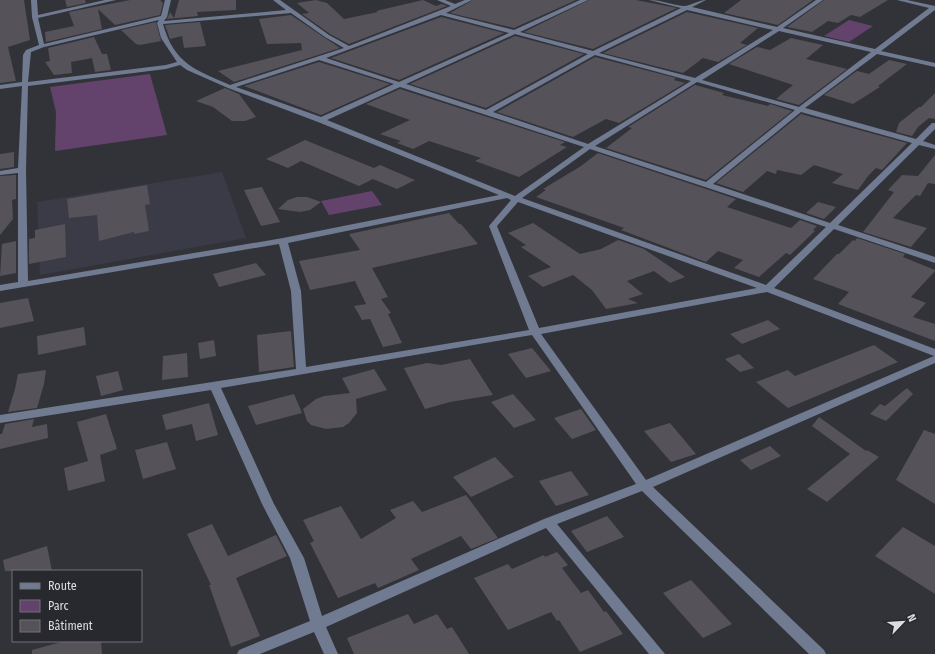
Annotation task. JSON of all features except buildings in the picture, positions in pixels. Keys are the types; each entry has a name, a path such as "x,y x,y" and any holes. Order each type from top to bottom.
{"street":[{"path":"34,0 35,17 42,46"},
{"path":"35,17 113,0"},
{"path":"168,0 162,20 164,38 181,63 189,70 230,87 321,120 507,196 768,289 935,353"},
{"path":"276,0 327,36 349,48"},
{"path":"440,0 455,6"},
{"path":"230,87 349,48 441,13 469,0"},
{"path":"321,120 585,0"},
{"path":"652,0 935,66"},
{"path":"488,112 594,53 703,0"},
{"path":"819,654 644,486 535,332 493,226 516,199 590,146 777,30 820,0"},
{"path":"900,0 934,8"},
{"path":"706,186 800,110 934,8"},
{"path":"23,284 22,170 26,55 28,51 42,46 162,20 293,11"},
{"path":"441,13 696,80 935,147"},
{"path":"320,58 935,260"},
{"path":"0,87 166,67 181,63"},
{"path":"0,419 215,386 301,370 535,332 768,289 935,125"},
{"path":"0,173 22,170"},
{"path":"0,288 283,241 507,196"},
{"path":"283,241 296,291 301,370"},
{"path":"244,654 318,624 548,522 644,486 935,359"},
{"path":"215,386 268,504 297,558 318,624 330,654"},
{"path":"548,522 658,654"}],"shaded area":[{"path":"222,172 246,238 40,275 37,202"}],"green space":[{"path":"849,20 873,26 849,42 824,36"},
{"path":"150,74 167,135 55,151 56,112 50,87"},
{"path":"372,191 382,205 329,215 321,201"}]}
